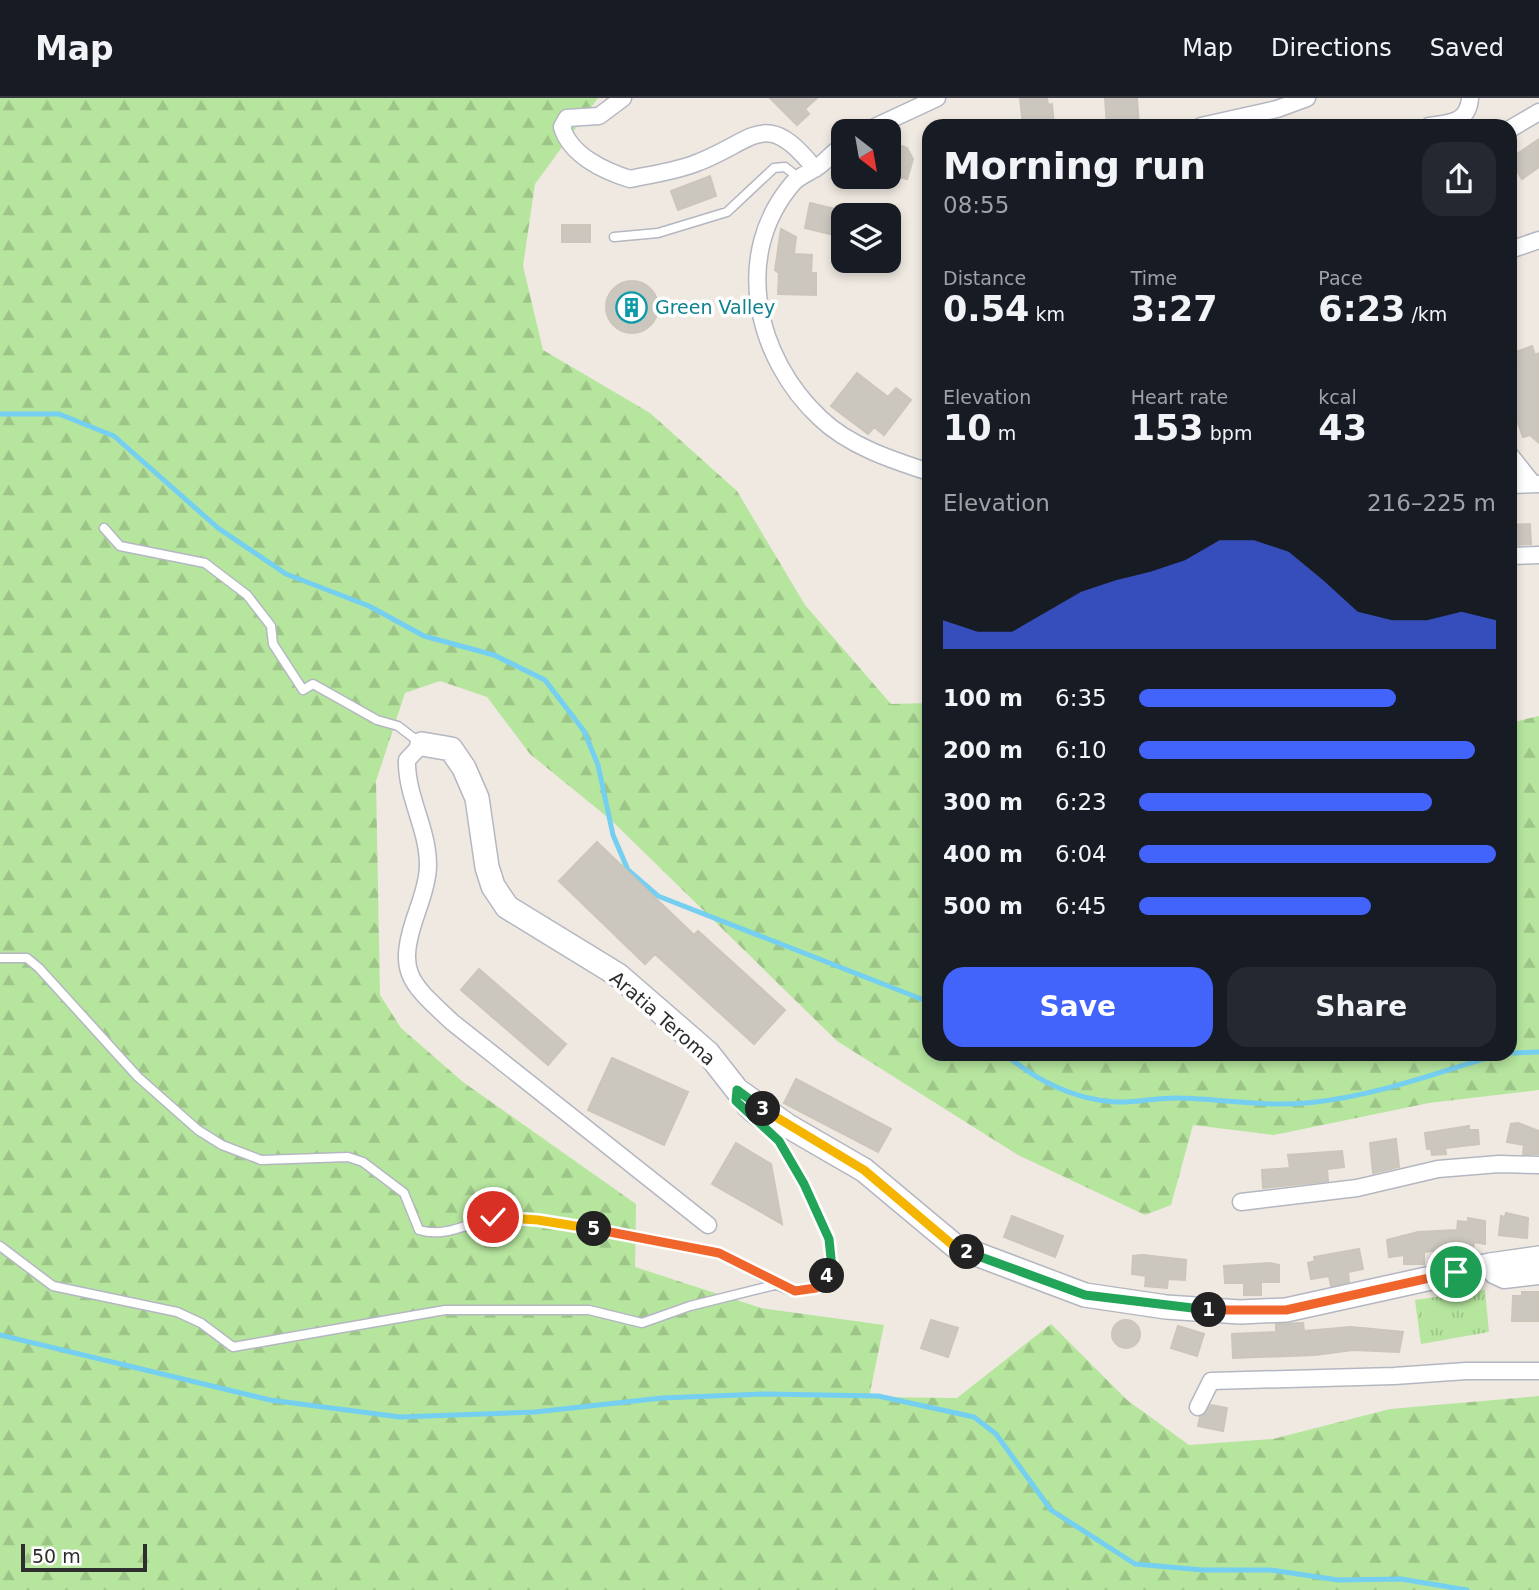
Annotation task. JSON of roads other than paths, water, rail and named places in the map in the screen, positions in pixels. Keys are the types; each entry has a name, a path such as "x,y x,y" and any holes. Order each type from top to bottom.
{"main road":[{"name":"Aratia Teroma","path":"422,744 451,749 464,768 477,798 487,867 493,886 507,907 618,975 708,1053 737,1090 788,1126 864,1170 955,1247 1085,1295 1240,1312 1286,1310 1490,1265 1539,1258"}],"street":[{"path":"623,98 599,116 567,118 562,127 571,146 599,166 623,177 630,179 694,164 753,135 768,132 778,133 790,142 815,169"},
{"path":"892,119 937,98"},
{"path":"1232,119 1277,109 1307,98"},
{"path":"1460,119 1468,111 1470,98"},
{"path":"1517,125 1539,112"},
{"path":"831,156 793,182 771,219 757,272 757,309 777,363 821,420 884,457 922,469"},
{"path":"1517,248 1539,240"},
{"path":"1517,463 1536,484"},
{"path":"1517,485 1536,484"},
{"path":"1517,556 1539,555"},
{"path":"422,744 407,760 407,775 424,834 428,865 421,900 407,940 405,955 409,974 422,993 452,1022 708,1225"},
{"path":"1241,1202 1357,1188 1394,1181 1406,1175 1449,1168 1539,1165"},
{"path":"1490,1265 1493,1275 1504,1280 1539,1276"},
{"path":"1198,1407 1211,1381 1394,1376 1466,1371 1539,1371"}],"lane":[{"path":"614,237 658,233 727,212 774,168 785,167 799,178"},
{"name":"Aratia Teroma","path":"104,528 120,546 205,563 247,595 271,626 273,644 303,690 313,684 377,720 398,726 422,744"},
{"path":"0,958 27,958 39,968 138,1077 198,1130 222,1145 261,1160 348,1157 363,1162 404,1193 419,1230 434,1235 493,1217 538,1220 644,1237 719,1253 795,1291 816,1288 825,1282 832,1268 829,1239 804,1184 779,1141 736,1101 737,1090"},
{"path":"0,1246 53,1286 177,1312 201,1323 233,1347 445,1310 589,1310 642,1323 690,1306 779,1284"}],"waterway":[{"path":"0,414 59,414 114,436 218,528 286,574 369,606 424,636 494,655 545,680 584,731 598,765 613,835 628,870 658,896 922,999"},
{"path":"1517,1053 1539,1052"},
{"path":"1014,1061 1056,1087 1101,1100 1124,1102 1179,1098 1275,1104 1307,1103 1356,1095 1476,1061"},
{"path":"0,1335 270,1400 400,1417 535,1412 662,1398 766,1394 878,1396 974,1417 996,1434 1051,1510 1135,1564 1203,1570 1271,1570 1338,1580 1401,1579 1467,1590"}],"place":[{"name":"Green Valley","path":"632,307"}]}
